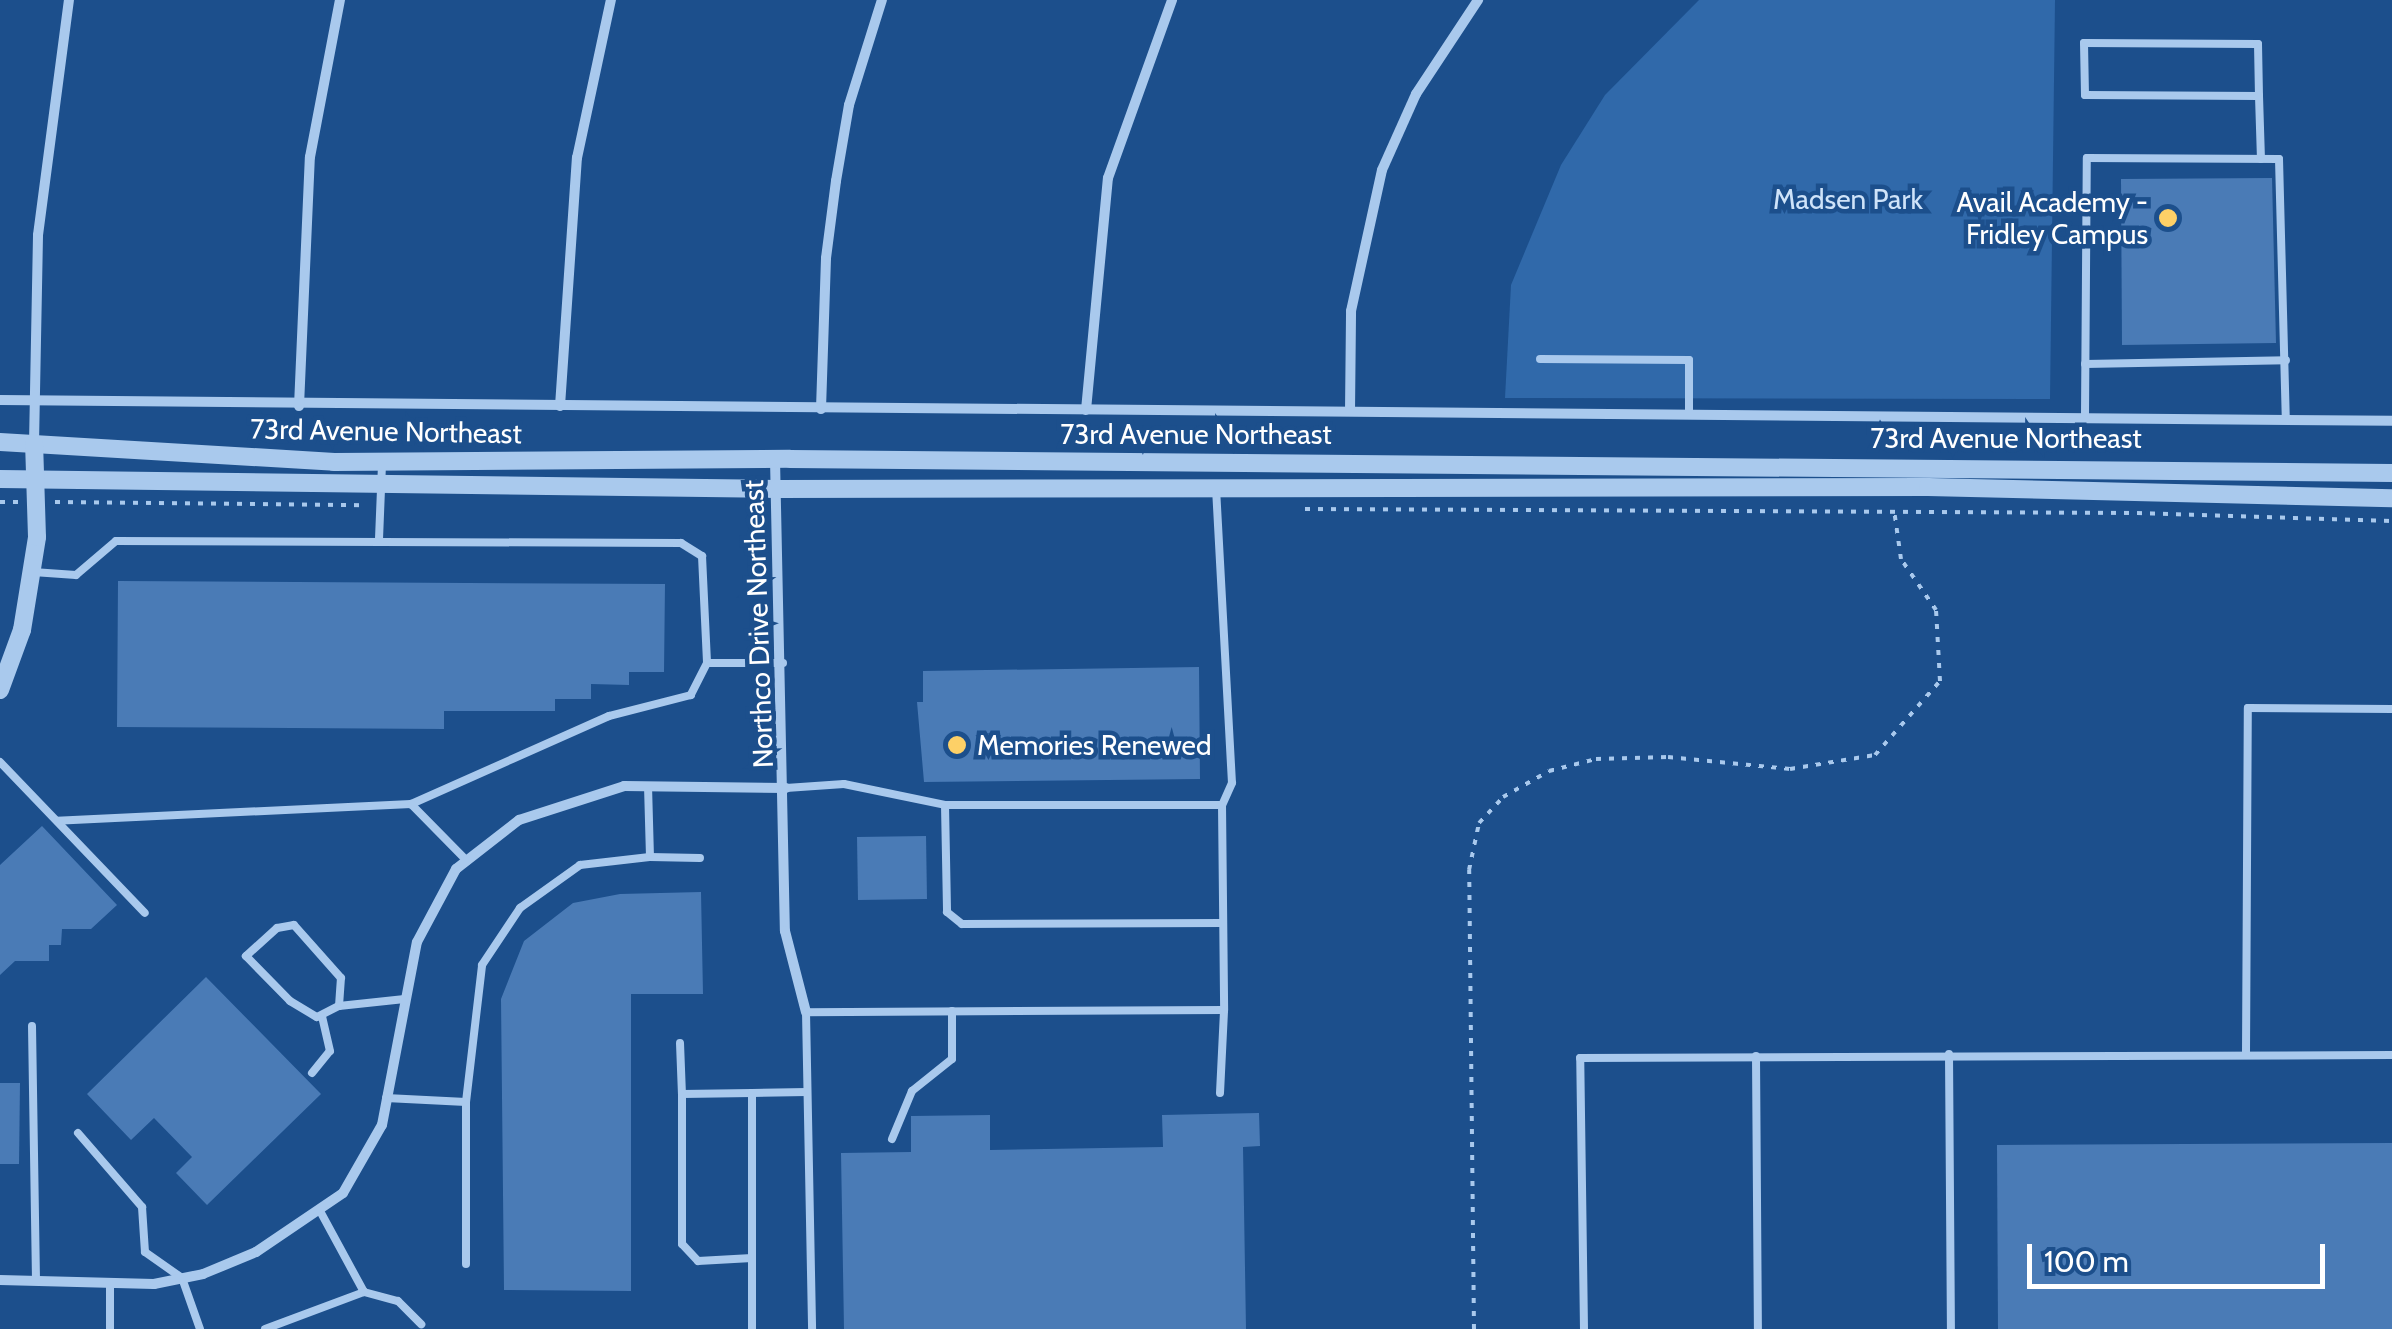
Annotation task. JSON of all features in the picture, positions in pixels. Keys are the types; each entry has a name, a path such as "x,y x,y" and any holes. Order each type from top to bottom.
{"street":[{"path":"0,690 22,630 32,572 38,235 69,0"},
{"path":"300,406 306,191 320,84 340,0"},
{"path":"560,406 577,158 611,0"},
{"path":"821,409 826,258 836,181 849,105 882,0"},
{"path":"1086,410 1108,178 1172,0"},
{"path":"1350,412 1351,311 1382,170 1416,94 1478,0"},
{"name":"73rd Avenue Northeast","path":"0,400 300,406 2085,415 2392,421"},
{"name":"73rd Avenue Northeast","path":"0,442 382,462 776,459 2392,473"},
{"name":"Northco Drive Northeast","path":"776,459 784,663 785,931 806,1012"},
{"name":"73rd Avenue Northeast","path":"0,479 776,489 1894,487 2392,498"},
{"name":"Northco Drive Northeast","path":"0,1280 110,1282 182,1278 256,1252 343,1193 382,1124 418,942 456,869 519,820 624,786 786,788"}],"lane":[{"path":"2260,96 2086,95 2084,43 2258,44 2260,96 2261,160"},
{"path":"2085,415 2087,158 2279,160 2283,177 2286,418"},
{"path":"1540,359 1689,360 1689,413"},
{"path":"2085,364 2286,360"},
{"path":"379,539 382,462"},
{"path":"1216,488 1232,783 1222,804 1224,1010 1220,1093"},
{"path":"32,572 76,576 116,541 681,543 702,556 707,663 692,695 609,716 411,804 56,821"},
{"path":"707,663 784,663"},
{"path":"2246,1055 2248,708 2392,709"},
{"path":"0,762 145,913"},
{"path":"786,788 844,784 944,805 1222,804"},
{"path":"648,786 650,857"},
{"path":"411,804 467,861"},
{"path":"944,805 947,912 962,924 1222,922"},
{"path":"466,1264 466,1102 482,965 520,908 580,865 650,857 700,858"},
{"path":"322,1016 290,1001 246,956 277,928 294,925 341,978 339,1006"},
{"path":"322,1016 339,1006 405,999"},
{"path":"892,1139 912,1091 952,1060 952,1010"},
{"path":"812,1329 806,1012 1224,1010"},
{"path":"312,1073 330,1051 322,1016"},
{"path":"32,1026 36,1280"},
{"path":"680,1043 682,1244 698,1262 752,1258"},
{"path":"1949,1054 1951,1329"},
{"path":"1584,1329 1580,1058 2392,1055"},
{"path":"1756,1056 1758,1329"},
{"path":"682,1094 807,1092"},
{"path":"752,1094 752,1329"},
{"path":"386,1098 466,1102"},
{"path":"78,1133 142,1207 145,1252 182,1278 200,1329"},
{"path":"319,1209 364,1292"},
{"path":"110,1282 110,1329"},
{"path":"264,1329 364,1292 398,1301 421,1324"}],"path":[{"path":"1474,1329 1469,870 1479,823 1503,797 1534,780 1596,759 1668,757 1790,769 1875,755 1940,680 1936,610 1902,558 1894,487"}],"green space":[{"name":"Madsen Park","path":"1699,0 2055,0 2050,399 1505,398 1511,285 1561,165 1605,95"}],"building":[{"path":"2272,178 2276,343 2122,345 2121,179"},
{"path":"118,581 665,584 664,672 629,672 629,685 591,684 591,699 555,699 555,711 444,711 444,729 117,727"},
{"path":"1199,667 1200,779 924,782 917,702 923,702 923,671"},
{"path":"42,826 117,905 91,929 62,929 61,945 49,945 49,961 15,961 0,975 0,865"},
{"path":"926,836 927,899 858,900 857,837"},
{"path":"701,892 703,994 631,994 631,1291 504,1290 501,999 524,941 573,903 620,894"},
{"path":"206,977 321,1094 207,1205 176,1173 192,1157 154,1118 131,1140 87,1094"},
{"path":"0,1083 20,1083 19,1164 0,1164"},
{"path":"1259,1113 1260,1146 1243,1147 1246,1329 844,1329 841,1153 911,1152 911,1116 990,1115 990,1150 1163,1147 1162,1115"},
{"path":"2392,1143 2392,1329 1998,1329 1997,1145"}],"place":[{"name":"Avail Academy - Fridley Campus","path":"2168,218"},
{"name":"Memories Renewed","path":"957,745"}]}
